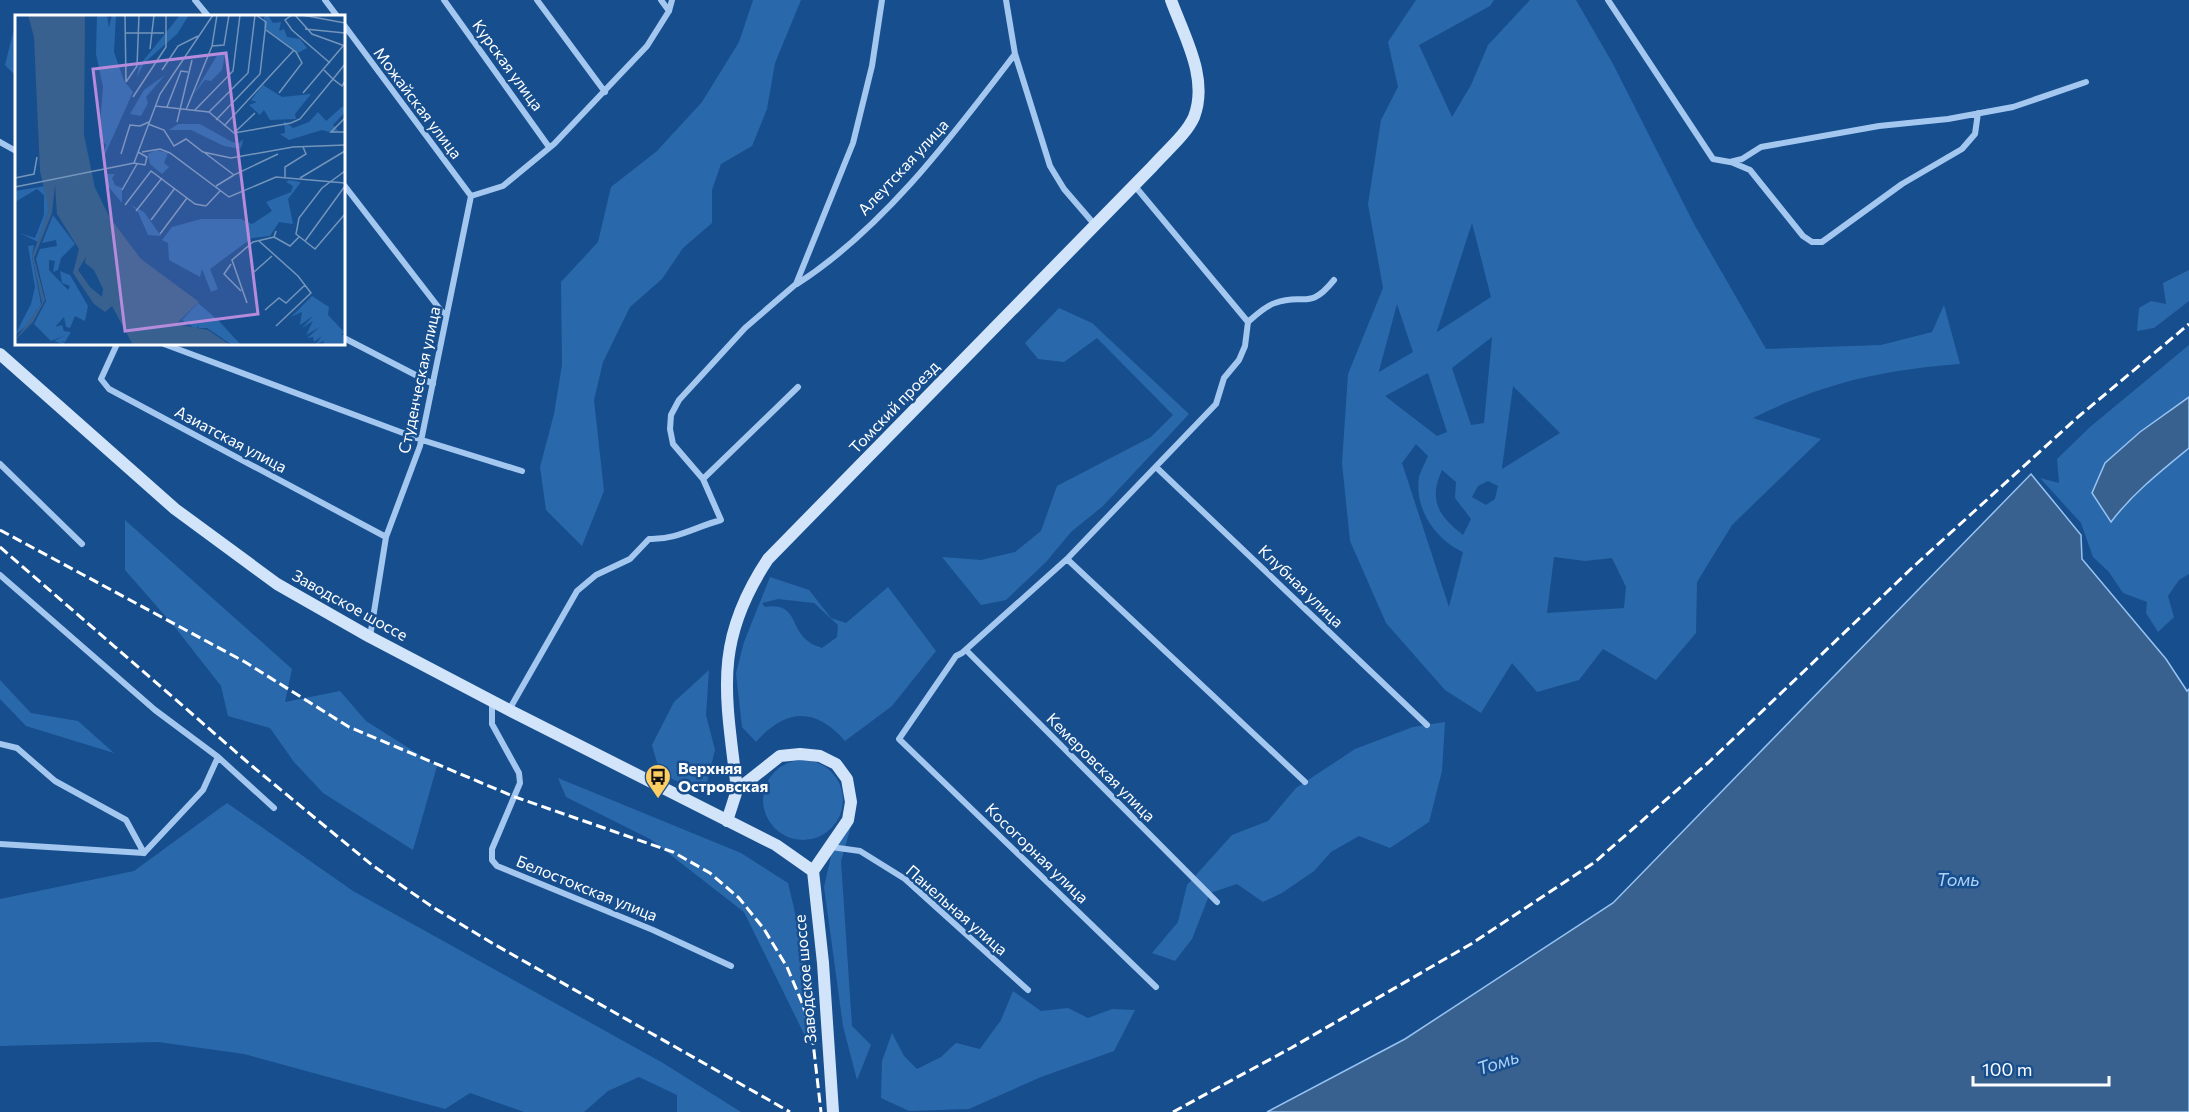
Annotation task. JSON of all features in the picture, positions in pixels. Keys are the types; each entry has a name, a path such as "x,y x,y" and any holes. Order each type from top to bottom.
{"main road":[{"name":"Томский проезд","path":"737,790 725,683 730,636 748,589 768,559 1134,185 1187,127 1193,117 1199,94 1197,68 1171,0"},
{"name":"Заводское шоссе","path":"0,354 175,509 278,584 370,637 492,701 776,845 813,871 823,963 832,1112"},
{"path":"727,821 737,790 780,756 800,754 820,756 836,764 847,779 851,802 848,820 831,848 813,871"}],"street":[{"path":"195,0 207,15"},
{"path":"325,0 336,15"},
{"name":"Курская улица","path":"444,0 549,147"},
{"path":"537,0 605,92"},
{"path":"661,0 669,11"},
{"path":"471,196 503,186 549,147 605,92 647,46 669,11 672,0"},
{"path":"796,284 829,196 853,143 872,66 882,0"},
{"path":"1006,0 1016,54 1050,166 1064,189 1095,225"},
{"path":"1608,0 1713,159 1730,162 1750,170 1803,236 1812,242 1822,242 1902,184 1962,149 1975,134 1978,114"},
{"name":"Можайская улица","path":"345,26 471,196"},
{"name":"Алеутская улица","path":"510,710 578,591 596,575 630,559 649,539 669,539 701,525 721,520 703,479 673,444 670,429 671,415 680,400 746,328 796,284 827,265 920,173 1016,54"},
{"path":"1730,162 1742,159 1761,147 1879,126 1978,114 2013,107 2086,82"},
{"path":"0,142 15,150"},
{"path":"964,652 1068,559 1216,404 1224,378 1239,360 1245,346 1248,322 1134,185"},
{"path":"345,186 447,317"},
{"name":"Студенческая улица","path":"370,637 386,537 422,440 471,196"},
{"path":"1248,322 1276,302 1312,301 1334,280"},
{"path":"345,339 433,384"},
{"name":"Азиатская улица","path":"117,345 101,379 109,389 386,537"},
{"path":"167,345 422,440 522,471"},
{"path":"703,479 798,387"},
{"path":"0,464 82,544"},
{"name":"Клубная улица","path":"1156,467 1427,725"},
{"path":"1068,559 1305,782"},
{"path":"0,575 155,710 218,757 274,808"},
{"name":"Косогорная улица","path":"964,652 956,656 899,739 1156,987"},
{"name":"Кемеровская улица","path":"964,652 1217,902"},
{"name":"Белостокская улица","path":"492,701 492,723 519,773 520,783 492,849 492,860 496,866 653,930 731,966"},
{"path":"0,744 17,748 54,781 126,820 144,853"},
{"path":"144,853 203,790 218,757"},
{"path":"0,844 144,853"},
{"name":"Панельная улица","path":"831,848 860,851 905,879 1028,990"}],"shaded area":[{"path":"753,0 801,0 775,63 767,109 752,146 721,164 712,190 712,223 683,248 662,279 630,307 603,362 594,400 604,491 582,546 546,510 540,467 554,414 562,365 561,282 598,242 611,187 657,151 702,102 739,42"},
{"path":"1416,0 1494,0 1490,6 1419,45 1452,117 1471,85 1488,45 1530,0 1576,0 1613,64 1694,224 1766,349 1881,345 1932,332 1944,305 1960,364 1904,370 1854,380 1804,396 1753,418 1821,439 1732,525 1697,582 1696,633 1656,680 1603,649 1579,680 1537,692 1512,663 1481,713 1445,690 1386,623 1350,541 1342,463 1348,374 1383,288 1368,204 1381,120 1398,87 1388,42","holes":["1472,223 1491,297 1437,331","1397,304 1413,352 1379,371","1492,337 1484,423 1471,425 1452,368","1428,373 1447,432 1437,436 1385,396","1513,386 1560,433 1502,468","1416,444 1428,456 1419,477 1418,489 1424,512 1444,540 1463,552 1449,607 1402,463","1442,470 1456,482 1455,498 1471,519 1463,535 1442,514 1438,507 1436,491","1488,481 1498,486 1495,499 1486,505 1472,497 1478,486","1554,557 1585,561 1612,558 1626,587 1624,608 1547,613"]},
{"path":"15,25 15,75 5,65"},
{"path":"2189,270 2189,301 2154,328 2137,331 2139,308 2151,301 2166,304 2163,283"},
{"path":"1059,308 1092,323 1189,414 1103,506 1071,532 1046,562 1006,600 981,605 942,557 981,560 1015,552 1041,531 1057,486 1151,437 1173,415 1097,338 1064,362 1038,359 1025,343"},
{"path":"2189,345 2189,397 2140,432 2105,463 2111,522 2138,492 2189,448 2189,574 2179,580 2168,596 2174,617 2158,632 2146,613 2147,602 2123,593 2109,572 2093,557 2081,523 2040,478 2059,483 2057,459 2090,427"},
{"path":"125,520 292,669 285,702 340,691 366,721 437,766 413,850 323,793 294,762 270,728 228,716 221,686 174,626 125,570"},
{"path":"770,577 809,590 831,618 846,623 888,587 936,651 892,706 845,741 823,722 811,717 800,716 778,723 756,742 742,727 736,673 744,642","holes":["778,599 814,603 838,625 837,637 822,648 810,643 803,636 792,617 783,608 765,607 762,603"]},
{"path":"709,670 706,715 715,750 707,782 685,785 660,773 652,745 674,702"},
{"path":"0,680 31,713 78,721 114,753 26,726 0,699"},
{"path":"1445,722 1442,771 1429,822 1390,848 1359,836 1331,852 1314,871 1282,893 1263,902 1237,884 1210,893 1192,939 1175,961 1152,953 1178,922 1187,885 1232,835 1268,821 1296,788 1355,749 1413,727"},
{"path":"795,760 811,760 832,771 843,792 843,808 832,829 811,840 795,840 781,834 769,822 763,808 763,792 769,778 781,766"},
{"path":"558,778 741,853 788,883 804,962 808,1042 744,912 650,839 566,797"},
{"path":"227,803 353,891 663,1063 741,1112 677,1112 677,1095 639,1077 608,1091 584,1112 524,1112 470,1093 445,1109 244,1054 158,1042 0,1046 0,899 134,871"},
{"path":"854,816 841,861 852,1026 871,1045 857,1080 843,1026 824,887 834,843"},
{"path":"1013,991 1041,1011 1068,1008 1088,1018 1112,1009 1135,1010 1114,1051 1041,1077 969,1109 909,1111 881,1098 882,1061 892,1033 904,1056 917,1069 941,1057 956,1043 980,1049 1001,1020"}],"water":[{"path":"2189,397 2189,448 2138,492 2111,522 2092,493 2105,463 2140,432"},
{"name":"Томь","path":"2031,474 2081,535 2082,559 2166,659 2187,691 2189,689 2189,1112 1267,1112 1405,1039 1613,903"}],"railway":[{"path":"1173,1112 1291,1048 1471,944 1595,862 1709,762 1913,567 2078,417 2189,324"},
{"path":"0,530 245,662 349,727 515,797 673,852 710,873 739,898 764,929 787,967 803,1005 813,1042 821,1112"},
{"path":"0,547 252,766 372,865 431,906 492,943 790,1112"}],"place":[{"name":"Верхняя Островская","path":"658,800"}]}
